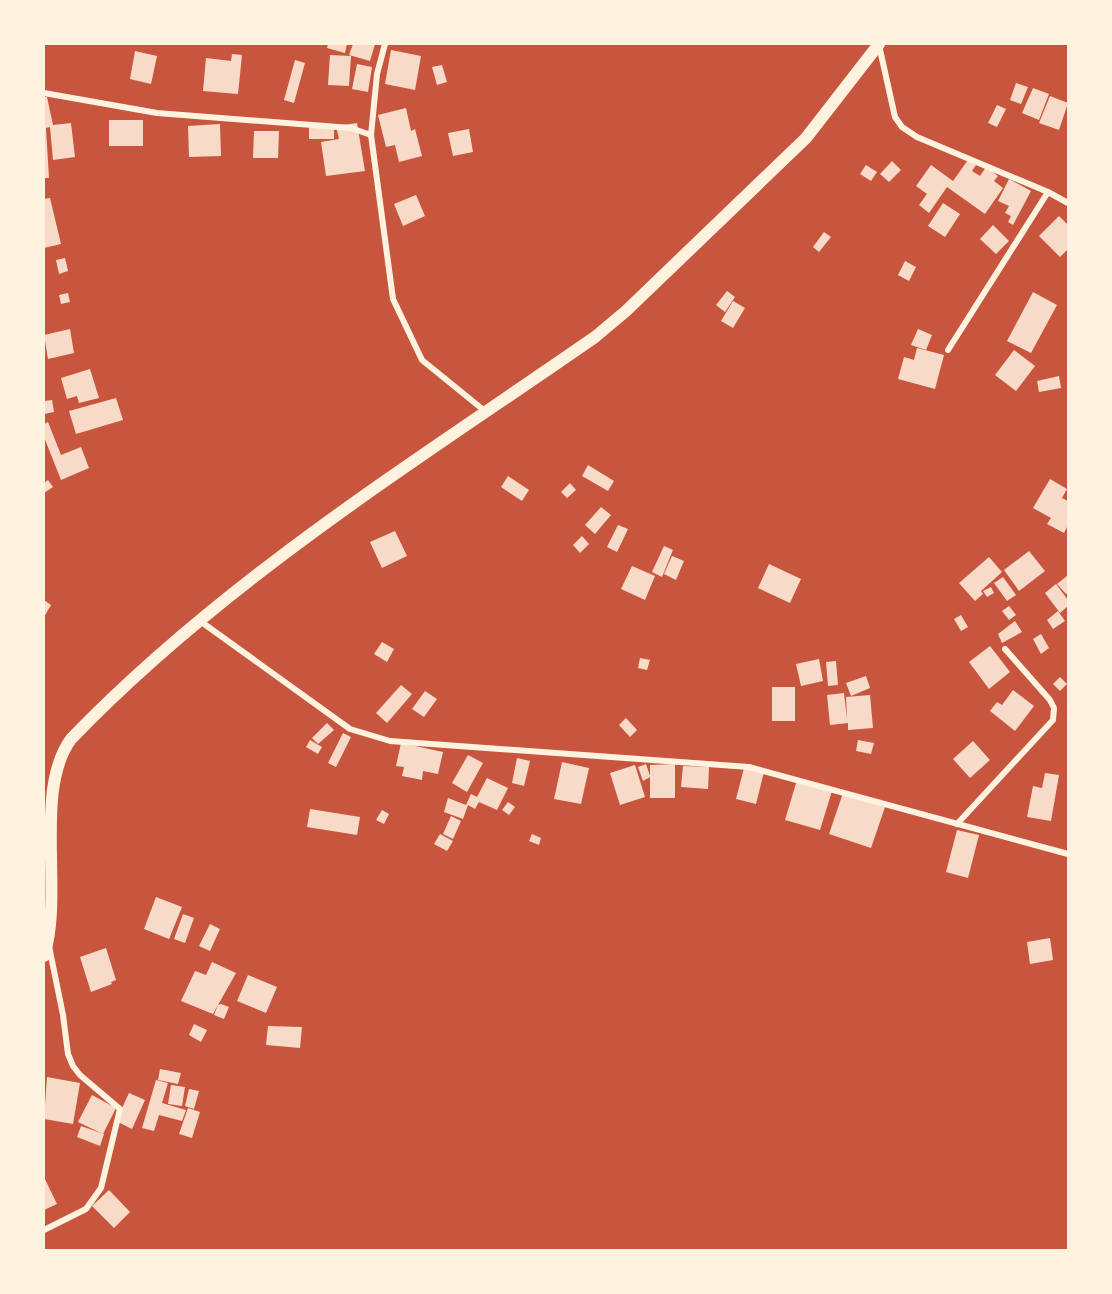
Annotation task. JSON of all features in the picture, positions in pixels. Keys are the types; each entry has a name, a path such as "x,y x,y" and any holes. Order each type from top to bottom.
{"main road":[{"path":"44,956 48,942 54,783 64,748 84,726 200,621 302,540 596,337 655,284 806,138 879,44"}],"street":[{"path":"385,44 377,74 371,135 393,299 422,360 486,412"},
{"path":"879,44 895,117 902,128 917,137 1048,192 1068,203"},
{"path":"44,93 157,113 351,128 371,135"},
{"path":"948,350 1048,192"},
{"path":"200,621 350,729 390,741 749,767 1068,854"},
{"path":"957,824 1053,720 1054,708 1050,700 1005,649"},
{"path":"44,844 52,854"},
{"path":"44,1230 86,1209 101,1188 120,1109 80,1075 68,1054 63,1015 48,942"}],"building":[{"path":"328,44 347,44 345,53 327,48"},
{"path":"353,44 375,44 370,61 349,55"},
{"path":"391,50 421,56 415,90 385,84"},
{"path":"135,51 157,56 151,84 130,79"},
{"path":"232,54 242,55 238,94 203,91 206,58 231,61"},
{"path":"330,55 351,56 349,86 328,85"},
{"path":"295,60 305,63 294,103 284,100"},
{"path":"357,64 372,67 368,92 352,89"},
{"path":"442,65 447,82 437,85 432,67"},
{"path":"1016,83 1028,87 1021,104 1010,100"},
{"path":"1033,88 1049,94 1039,120 1022,113"},
{"path":"1050,96 1068,103 1059,130 1039,123"},
{"path":"44,97 47,97 53,125 71,123 75,157 53,160 50,127 46,128 49,178 44,178"},
{"path":"997,105 1006,109 997,127 988,123"},
{"path":"406,108 411,131 415,129 422,156 399,162 395,145 386,147 378,115"},
{"path":"109,120 143,120 143,146 109,146"},
{"path":"357,123 365,171 326,176 321,142 339,139 336,126"},
{"path":"220,124 221,156 189,157 188,126"},
{"path":"309,124 334,124 334,139 309,139"},
{"path":"469,129 473,152 453,156 448,133"},
{"path":"254,131 279,131 278,158 253,158"},
{"path":"968,160 976,165 972,171 980,176 986,167 998,176 994,181 1003,188 985,214 947,187 929,213 919,205 927,194 916,186 931,165 953,181"},
{"path":"892,161 901,170 889,182 880,174"},
{"path":"866,165 877,172 871,181 860,174"},
{"path":"1009,179 1031,191 1013,225 1008,222 1011,216 1005,213 1009,206 998,201"},
{"path":"416,195 425,216 403,226 394,204"},
{"path":"50,198 61,244 44,248 44,199"},
{"path":"943,203 960,214 945,237 928,226"},
{"path":"1059,216 1068,225 1068,249 1060,257 1039,236"},
{"path":"993,225 1009,241 996,254 980,239"},
{"path":"824,232 831,237 819,252 813,247"},
{"path":"65,258 68,271 59,274 56,260"},
{"path":"905,261 916,267 909,281 898,275"},
{"path":"727,291 735,297 725,312 716,305"},
{"path":"1033,292 1057,305 1031,353 1007,341"},
{"path":"68,293 70,302 61,304 59,295"},
{"path":"733,301 745,308 733,328 721,321"},
{"path":"70,329 74,353 48,359 44,335"},
{"path":"918,329 932,335 926,350 911,345"},
{"path":"917,348 944,355 935,389 898,379 904,357 914,360"},
{"path":"1014,350 1035,366 1016,391 995,375"},
{"path":"90,369 99,398 79,403 77,396 67,399 61,378"},
{"path":"1059,376 1061,388 1039,392 1037,381"},
{"path":"116,398 123,420 76,434 69,411"},
{"path":"52,400 54,412 44,414 44,401"},
{"path":"48,422 61,455 81,447 89,468 61,480 44,437 44,424"},
{"path":"588,465 614,481 608,491 582,476"},
{"path":"508,476 529,490 522,501 501,487"},
{"path":"1050,479 1067,489 1062,498 1068,501 1068,525 1064,533 1047,524 1051,518 1033,508"},
{"path":"48,480 53,487 44,493 44,483"},
{"path":"570,483 576,490 567,498 561,492"},
{"path":"601,507 611,515 595,534 585,525"},
{"path":"618,525 628,529 617,552 607,547"},
{"path":"395,531 407,556 382,568 370,542"},
{"path":"582,536 589,544 580,553 573,545"},
{"path":"664,546 673,550 662,577 652,572"},
{"path":"1029,551 1045,571 1019,591 1004,570"},
{"path":"672,556 684,561 676,580 664,574"},
{"path":"989,557 1002,572 981,591 983,594 975,601 959,583"},
{"path":"769,564 801,579 790,603 758,588"},
{"path":"632,566 655,576 645,600 621,589"},
{"path":"1068,575 1068,593 1066,594 1057,584"},
{"path":"1003,577 1016,595 1007,601 994,583"},
{"path":"1056,584 1068,600 1068,606 1060,613 1045,593"},
{"path":"991,587 994,593 987,597 983,591"},
{"path":"44,600 51,605 44,617"},
{"path":"1009,606 1016,615 1009,620 1002,611"},
{"path":"1058,611 1065,621 1053,629 1047,620"},
{"path":"961,615 968,627 961,631 954,619"},
{"path":"1015,621 1022,632 1002,643 998,634"},
{"path":"1041,634 1049,648 1041,654 1033,639"},
{"path":"382,642 394,649 387,662 374,654"},
{"path":"990,646 1010,672 989,689 969,662"},
{"path":"640,658 650,660 647,670 638,668"},
{"path":"819,659 823,681 801,686 796,664"},
{"path":"836,661 838,685 828,686 826,662"},
{"path":"866,676 870,688 851,696 846,683"},
{"path":"1060,677 1067,684 1060,691 1053,684"},
{"path":"401,685 412,694 387,723 376,713"},
{"path":"772,687 795,687 795,721 772,721"},
{"path":"1013,690 1034,706 1015,731 990,711 997,702 1002,705"},
{"path":"425,691 437,699 424,717 412,709"},
{"path":"844,693 847,720 846,697 870,695 873,728 848,730 848,723 830,725 827,695"},
{"path":"626,718 637,730 630,737 619,725"},
{"path":"327,723 334,730 318,744 312,738"},
{"path":"343,733 351,737 336,767 328,763"},
{"path":"310,740 322,747 318,754 306,747"},
{"path":"858,740 874,743 871,754 856,751"},
{"path":"973,741 990,760 970,778 953,759"},
{"path":"401,743 443,752 438,774 423,771 422,780 402,776 404,767 396,766"},
{"path":"468,755 483,763 467,792 452,783"},
{"path":"517,758 530,761 524,786 512,783"},
{"path":"562,762 589,768 581,804 554,799"},
{"path":"646,764 650,776 650,765 675,764 675,798 650,798 650,777 643,781 638,767"},
{"path":"635,765 645,797 620,805 610,773"},
{"path":"683,766 709,767 708,789 681,787"},
{"path":"744,768 764,772 756,804 736,799"},
{"path":"1045,773 1059,775 1051,821 1027,817 1033,786 1042,788"},
{"path":"487,778 508,788 497,810 479,802 475,809 468,805 463,819 444,812 448,798 466,805 471,794 477,797"},
{"path":"797,780 832,791 820,830 785,820"},
{"path":"843,793 885,807 871,848 829,834"},
{"path":"508,802 515,807 509,815 502,810"},
{"path":"310,809 360,817 357,835 307,827"},
{"path":"382,810 389,814 384,824 376,820"},
{"path":"451,816 461,821 453,839 443,834"},
{"path":"957,830 979,835 968,878 946,872"},
{"path":"440,834 453,841 447,851 434,844"},
{"path":"532,834 541,838 539,845 529,841"},
{"path":"156,897 182,907 169,939 144,929"},
{"path":"183,914 194,918 185,943 174,939"},
{"path":"210,924 220,929 210,951 199,946"},
{"path":"1050,938 1053,960 1030,964 1027,942"},
{"path":"106,948 116,980 111,982 112,984 91,992 80,957"},
{"path":"212,962 236,973 213,1014 181,1001 195,971 206,975"},
{"path":"248,975 277,987 266,1013 237,1001"},
{"path":"218,1005 229,1007 224,1019 214,1015"},
{"path":"194,1024 207,1030 201,1042 189,1035"},
{"path":"268,1026 302,1027 300,1048 266,1045"},
{"path":"160,1069 181,1073 178,1084 158,1080"},
{"path":"47,1077 80,1083 73,1124 44,1119"},
{"path":"156,1080 168,1083 162,1103 186,1110 182,1121 159,1115 154,1131 142,1128"},
{"path":"171,1085 185,1087 182,1106 168,1104"},
{"path":"189,1089 199,1091 194,1109 185,1106"},
{"path":"129,1093 145,1100 132,1129 116,1121"},
{"path":"92,1095 116,1108 103,1134 78,1122"},
{"path":"188,1108 200,1112 192,1138 179,1134"},
{"path":"81,1126 104,1134 100,1146 77,1137"},
{"path":"44,1177 57,1204 44,1210"},
{"path":"109,1190 130,1212 114,1228 92,1206"}]}
